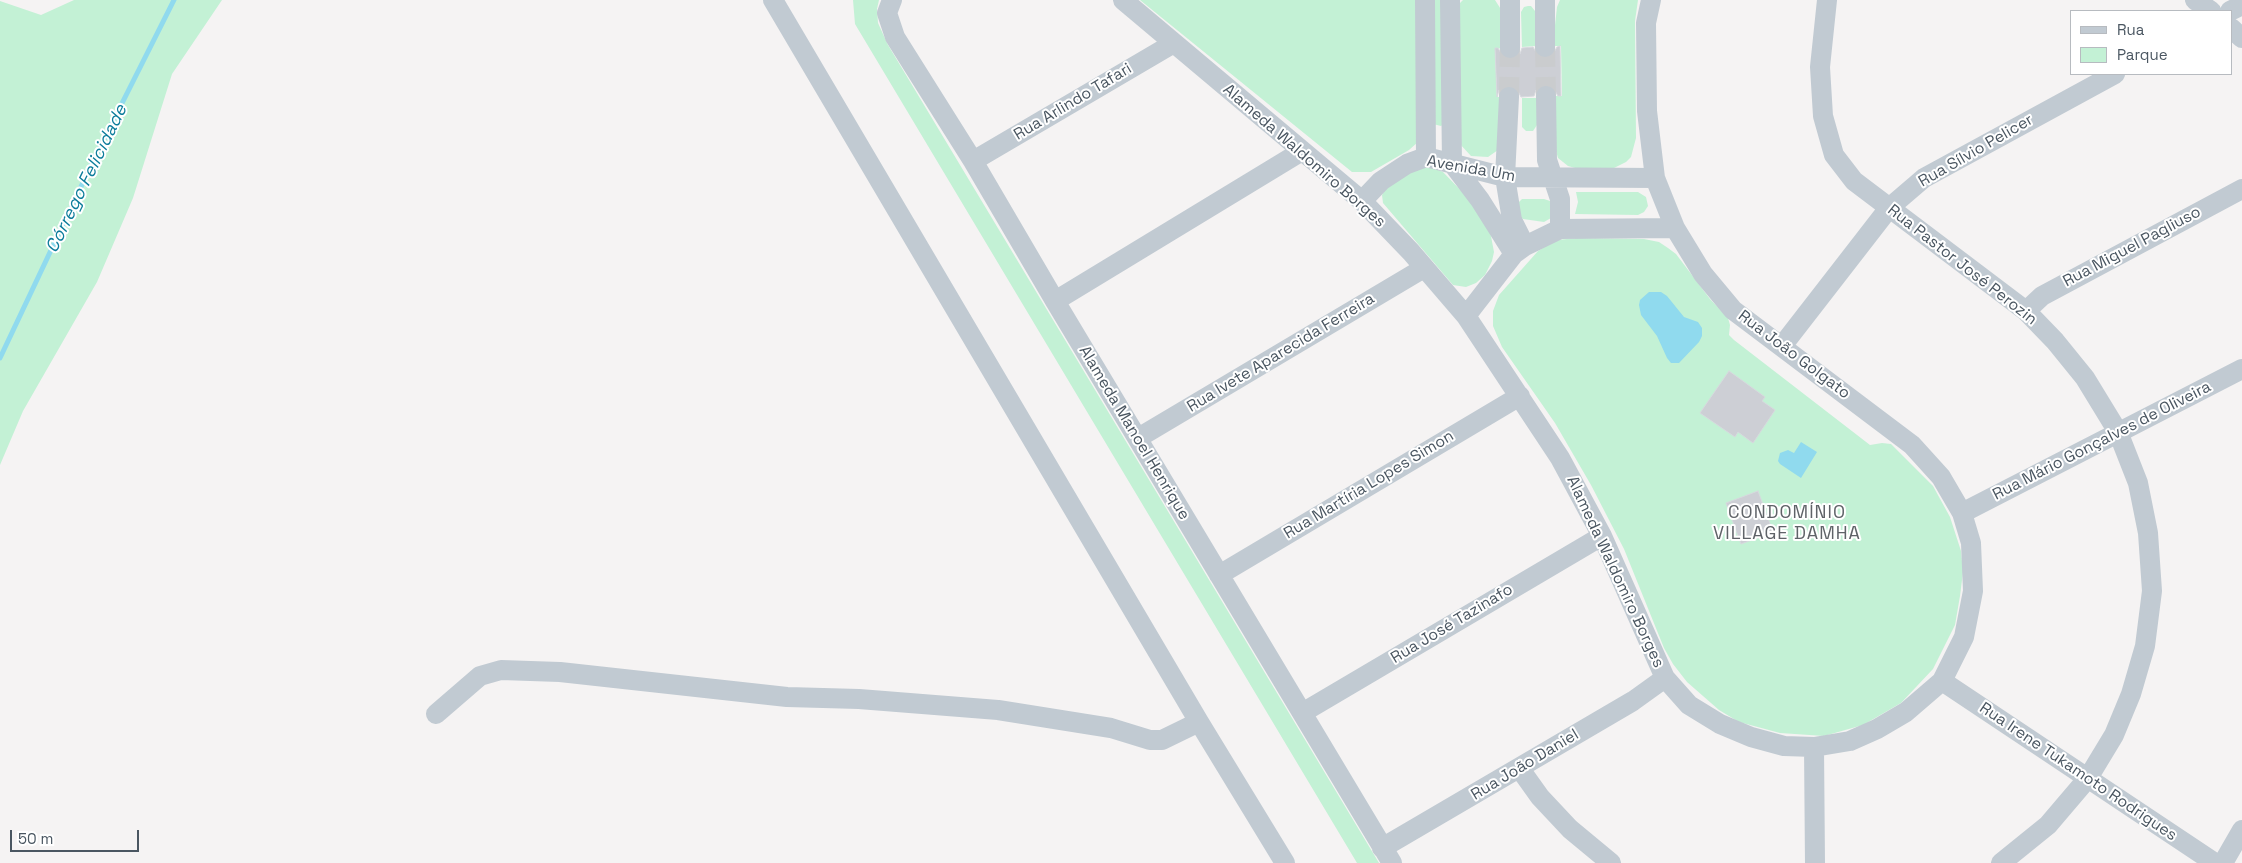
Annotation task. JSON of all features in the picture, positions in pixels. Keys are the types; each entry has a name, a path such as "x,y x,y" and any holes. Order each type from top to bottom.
{"street":[{"name":"Alameda Manoel Henrique","path":"892,0 887,13 895,37 973,161 1387,856"},
{"name":"Alameda Waldomiro Borges","path":"1123,0 1362,201 1466,316 1560,458 1602,536 1665,678 1689,705 1720,724 1751,737 1784,746 1814,747 1850,741 1877,729 1906,712 1942,681"},
{"path":"1425,0 1426,157"},
{"path":"1450,0 1452,163 1519,250"},
{"path":"1510,0 1510,48"},
{"path":"1544,0 1545,47"},
{"name":"Rua João Golgato","path":"1651,0 1646,23 1647,111 1654,178 1675,228 1704,274 1733,310 1912,445 1941,477 1962,513 1971,543 1973,591 1964,637 1942,681"},
{"name":"Rua Pastor José Perozin","path":"1827,0 1820,67 1823,116 1834,155 1854,181 2026,311 2055,342 2085,378 2118,432 2138,483 2148,533 2152,591 2145,646 2131,694 2114,735 2088,778 2048,825 2001,863"},
{"path":"2195,0 2210,10"},
{"path":"774,1 1284,863"},
{"path":"2232,29 2242,38"},
{"name":"Rua Arlindo Tafari","path":"973,161 1174,43"},
{"name":"Rua Sílvio Pelicer","path":"1782,346 1890,208 1924,178 2113,75"},
{"path":"1546,96 1548,160 1561,208 1560,229"},
{"path":"1509,97 1505,177 1519,250"},
{"path":"1055,301 1302,152"},
{"name":"Avenida Um","path":"1362,201 1381,181 1407,164 1426,157 1505,177 1553,179 1654,178"},
{"name":"Rua Miguel Pagliuso","path":"2026,311 2042,296 2242,188"},
{"path":"1466,316 1519,250 1560,229 1675,228"},
{"name":"Rua Ivete Aparecida Ferreira","path":"1138,438 1424,268"},
{"name":"Rua Mário Gonçalves de Oliveira","path":"1962,513 2242,369"},
{"name":"Rua Martíria Lopes Simon","path":"1219,575 1520,396"},
{"name":"Rua José Tazinafo","path":"1302,712 1602,536"},
{"path":"436,714 480,676 501,670 560,672 787,697 859,699 998,710 1112,728 1150,740 1162,740 1199,722"},
{"name":"Rua João Daniel","path":"1387,856 1520,768 1633,701 1665,678"},
{"name":"Rua Irene Tukamoto Rodrigues","path":"1942,681 2215,863"},
{"path":"1814,747 1815,863"},
{"path":"1520,768 1540,798 1570,829 1611,863"},
{"path":"2222,863 2242,830"}],"green space":[{"path":"74,0 222,0 172,74 133,198 97,282 23,411 0,465 0,1 41,15"},
{"path":"853,0 879,0 877,9 878,23 888,45 1379,863 1357,863 855,24"},
{"path":"1140,0 1419,0 1418,142 1409,150 1371,172 1352,172"},
{"path":"1431,0 1445,0 1444,124 1441,126 1433,124"},
{"path":"1463,0 1495,0 1502,11 1503,48 1495,49 1497,97 1504,97 1498,150 1488,157 1471,156 1459,143 1459,4"},
{"path":"1560,0 1638,0 1635,21 1636,138 1631,157 1614,168 1582,170 1568,166 1558,158 1556,151 1554,96 1562,96 1561,46 1554,46 1554,34 1557,7"},
{"path":"1531,6 1535,11 1536,46 1522,47 1521,12 1524,7"},
{"path":"1522,98 1537,98 1537,125 1533,131 1526,131 1522,127"},
{"path":"1428,166 1443,172 1473,203 1490,231 1494,252 1492,261 1485,275 1476,283 1466,287 1453,285 1383,203 1382,195 1391,180"},
{"path":"1576,192 1638,192 1646,197 1648,206 1644,212 1638,215 1575,214 1578,202"},
{"path":"1522,199 1544,199 1550,201 1552,204 1551,218 1544,222 1523,219 1519,215 1518,203"},
{"path":"1578,238 1644,239 1659,242 1668,248 1676,254 1710,299 1728,318 1730,325 1729,335 1734,340 1870,445 1891,444 1933,486 1950,517 1961,551 1963,572 1960,596 1955,625 1933,669 1901,703 1863,725 1824,736 1780,733 1739,722 1719,710 1687,682 1673,664 1664,648 1624,549 1591,485 1555,423 1502,347 1493,326 1493,311 1499,295 1538,251 1556,240"}],"water":[{"path":"1649,292 1661,292 1667,296 1684,317 1698,322 1702,328 1702,336 1699,342 1679,363 1671,363 1667,358 1657,336 1641,315 1640,300"},
{"path":"1801,442 1817,452 1801,478 1778,461 1780,453 1788,450 1794,453"}],"building":[{"path":"1560,46 1561,96 1558,96 1552,86 1545,84 1536,90 1534,96 1521,97 1516,87 1509,85 1499,90 1497,97 1495,48 1498,48 1504,58 1510,60 1520,54 1522,48 1533,47 1539,57 1545,59 1551,57 1557,47"},
{"path":"1729,371 1765,397 1762,401 1775,410 1753,443 1738,432 1735,437 1700,413"},
{"path":"1758,491 1773,532 1741,544 1726,503"}],"waterway":[{"name":"Córrego Felicidade","path":"0,358 96,155 174,0"}],"tunnel":[{"path":"1545,47 1546,96"},
{"path":"1509,97 1510,48"}],"district":[{"name":"CONDOMÍNIO VILLAGE DAMHA","path":"1787,523"}]}
